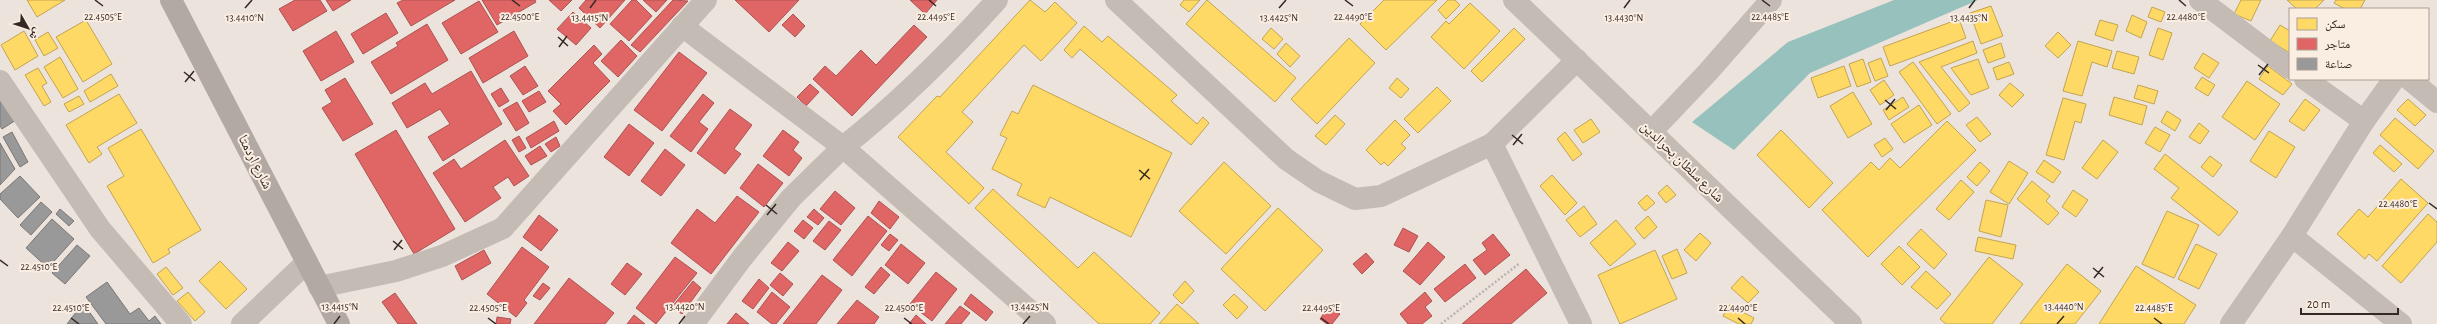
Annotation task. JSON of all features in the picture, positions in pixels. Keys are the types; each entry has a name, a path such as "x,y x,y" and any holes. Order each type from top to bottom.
{"main road":[{"name":"شارع اردمتا","path":"171,0 339,324"}],"street":[{"path":"319,287 402,269 442,256 503,228 706,0"},
{"path":"693,324 742,258 790,198 843,147 897,102 940,61 997,0"},
{"path":"1116,0 1286,159 1318,181 1355,199 1381,196 1492,144 1577,60"},
{"name":"شارع سلطان بحرالدين","path":"1514,0 1851,324"},
{"path":"1650,132 1708,72 1771,0"},
{"path":"2200,0 2289,67"},
{"path":"682,26 843,147 1045,324"},
{"path":"2306,80 2364,121"},
{"path":"2231,324 2292,236 2364,121 2393,80"},
{"path":"2410,80 2437,102"},
{"path":"0,81 100,229 181,324"},
{"path":"1492,144 1541,246 1581,324"},
{"path":"2292,236 2401,324"},
{"path":"242,324 307,262"}],"path":[{"path":"1441,324 1541,246"}],"water":[{"path":"1894,0 1978,0 1810,73 1734,150 1692,122 1788,42"}],"building: سكن":[{"path":"27,0 65,0 37,17"},
{"path":"1030,0 1045,12 1055,2 1077,23 1041,61 1024,45 962,112 973,122 946,152 984,188 969,204 898,137 937,96 940,97"},
{"path":"1184,0 1200,0 1189,12 1180,5"},
{"path":"1207,0 1296,78 1275,102 1186,24"},
{"path":"1384,0 1437,0 1386,50 1360,24"},
{"path":"1448,0 1455,0 1460,5 1446,19 1438,10"},
{"path":"2241,0 2261,0 2251,21 2234,14"},
{"path":"2287,0 2324,0 2316,8 2296,8"},
{"path":"2336,0 2365,0 2361,8 2343,8 2334,3"},
{"path":"1470,3 1500,31 1464,69 1431,37 1446,21 1449,24"},
{"path":"1991,6 2003,36 1981,44 1970,13"},
{"path":"2152,7 2165,12 2161,22 2148,17"},
{"path":"2132,15 2147,22 2141,38 2126,31"},
{"path":"1959,19 1966,38 1890,66 1883,47"},
{"path":"86,20 112,64 83,82 56,37"},
{"path":"2100,20 2118,25 2113,41 2095,35"},
{"path":"2280,25 2289,30 2289,52 2270,41"},
{"path":"1084,26 1102,42 1108,36 1177,95 1171,101 1197,124 1203,117 1209,123 1191,145 1080,49 1072,58 1064,50"},
{"path":"1271,28 1283,39 1274,49 1262,39"},
{"path":"1514,28 1525,39 1482,82 1471,71"},
{"path":"2158,28 2172,33 2163,60 2149,55"},
{"path":"24,31 38,56 15,70 1,45"},
{"path":"48,32 58,48 44,56 35,40"},
{"path":"2058,32 2071,45 2058,58 2045,46"},
{"path":"1349,38 1375,63 1317,124 1291,99"},
{"path":"1973,41 1977,53 1941,67 1970,103 1959,112 1919,62"},
{"path":"2078,41 2112,51 2107,67 2092,62 2082,96 2063,91"},
{"path":"1286,43 1300,56 1290,67 1277,54"},
{"path":"2001,43 2005,57 1988,63 1983,50"},
{"path":"2117,51 2139,57 2134,74 2112,68"},
{"path":"2203,53 2219,63 2209,78 2194,68"},
{"path":"60,57 78,89 63,98 44,67"},
{"path":"1881,58 1888,76 1875,81 1868,63"},
{"path":"1863,59 1871,82 1857,87 1849,64"},
{"path":"1978,59 1989,88 1971,95 1951,68"},
{"path":"1913,62 1951,114 1937,124 1899,72"},
{"path":"2009,62 2014,74 1997,80 1993,68"},
{"path":"1844,66 1851,86 1818,98 1811,78"},
{"path":"2268,66 2292,84 2283,95 2259,79"},
{"path":"38,68 47,83 42,86 51,102 44,106 25,75"},
{"path":"111,74 118,86 90,102 84,91"},
{"path":"2202,77 2215,85 2208,96 2195,88"},
{"path":"1397,78 1409,89 1401,98 1389,88"},
{"path":"1884,80 1894,95 1880,105 1870,90"},
{"path":"2247,81 2280,104 2255,140 2222,117"},
{"path":"2010,83 2024,95 2012,107 1999,95"},
{"path":"1033,85 1172,153 1131,237 1050,197 1045,208 1017,195 1022,184 992,169 1007,138 1000,135 1012,111 1018,114"},
{"path":"2138,85 2158,91 2154,104 2134,98"},
{"path":"1437,87 1451,101 1418,133 1404,119"},
{"path":"1853,92 1872,124 1848,138 1830,106"},
{"path":"119,94 137,123 97,147 102,154 89,163 66,125"},
{"path":"79,96 84,104 69,112 64,104"},
{"path":"1903,97 1909,107 1889,120 1883,110"},
{"path":"2114,97 2147,106 2142,125 2109,115"},
{"path":"2063,98 2086,104 2081,123 2075,121 2064,160 2046,155"},
{"path":"2305,99 2320,110 2304,131 2289,121"},
{"path":"2408,99 2426,115 2415,126 2397,110"},
{"path":"1919,105 1932,125 1904,143 1891,124"},
{"path":"2167,111 2181,120 2175,131 2161,122"},
{"path":"1335,115 1345,124 1326,145 1315,136"},
{"path":"1977,117 1991,134 1980,142 1966,125"},
{"path":"2395,118 2434,151 2418,169 2380,135"},
{"path":"1591,119 1600,132 1583,143 1574,130"},
{"path":"1395,120 1410,135 1401,144 1406,148 1388,166 1384,162 1381,165 1366,150"},
{"path":"1947,121 1976,150 1868,257 1822,210 1871,162 1879,170 1890,158 1900,168"},
{"path":"2199,123 2209,131 2200,144 2189,137"},
{"path":"2155,127 2170,135 2160,152 2145,143"},
{"path":"141,129 201,230 168,249 170,253 153,263 107,186 124,176 108,148"},
{"path":"1781,130 1833,183 1809,208 1757,155"},
{"path":"2269,131 2295,147 2276,178 2250,161"},
{"path":"1565,132 1582,154 1573,161 1557,139"},
{"path":"1885,138 1893,149 1882,157 1874,145"},
{"path":"2103,140 2118,152 2097,179 2082,168"},
{"path":"2380,145 2402,164 2394,172 2373,153"},
{"path":"2165,154 2238,212 2219,236 2171,198 2179,188 2154,169"},
{"path":"2210,156 2222,165 2213,177 2201,167"},
{"path":"2044,160 2061,172 2053,183 2036,172"},
{"path":"2009,161 2028,173 2009,204 1990,192"},
{"path":"1224,162 1271,206 1226,254 1179,211"},
{"path":"1980,162 1990,171 1977,186 1967,177"},
{"path":"1552,175 1577,203 1565,215 1540,186"},
{"path":"2401,179 2428,203 2377,261 2369,254 2365,259 2337,234 2359,209 2368,217"},
{"path":"1961,180 1974,192 1949,220 1936,209"},
{"path":"2032,181 2050,196 2046,201 2059,213 2048,225 2017,199"},
{"path":"1667,185 1676,195 1666,203 1658,193"},
{"path":"993,189 1078,268 1094,252 1160,313 1150,324 1099,324 975,208"},
{"path":"2073,190 2088,200 2076,217 2062,207"},
{"path":"1647,195 1655,203 1645,211 1638,203"},
{"path":"1986,200 2008,205 2001,237 1979,231"},
{"path":"1584,206 1597,224 1580,237 1566,220"},
{"path":"1278,208 1323,250 1265,311 1221,269"},
{"path":"2167,211 2199,225 2174,278 2142,264"},
{"path":"2428,214 2437,222 2437,242 2401,283 2382,266"},
{"path":"1648,216 1657,227 1644,239 1635,228"},
{"path":"1616,220 1636,244 1610,266 1590,243"},
{"path":"1921,229 1947,254 1934,269 1907,244"},
{"path":"1700,233 1711,243 1696,261 1684,250"},
{"path":"1978,237 2016,245 2013,259 1975,251"},
{"path":"2196,244 2217,254 2199,289 2178,279"},
{"path":"1899,246 1920,267 1902,285 1881,264"},
{"path":"1677,249 1687,273 1672,279 1662,256"},
{"path":"1655,250 1677,299 1620,324 1598,275"},
{"path":"1989,257 2023,284 1992,324 1946,324 1940,319"},
{"path":"220,261 247,289 226,309 199,281"},
{"path":"2067,264 2101,291 2075,324 2020,324"},
{"path":"2136,266 2196,305 2184,324 2099,324"},
{"path":"166,267 183,288 173,295 157,274"},
{"path":"1926,271 1951,294 1937,309 1911,287"},
{"path":"1742,276 1759,292 1748,303 1731,288"},
{"path":"1185,281 1194,291 1182,304 1173,295"},
{"path":"188,292 205,312 195,321 177,301"},
{"path":"1234,294 1248,307 1237,319 1223,305"},
{"path":"1177,304 1199,324 1159,324"},
{"path":"1729,305 1754,318 1751,324 1739,324 1723,316"}],"building: متاجر":[{"path":"295,0 320,0 327,11 293,31 279,9"},
{"path":"326,0 351,0 333,11"},
{"path":"403,0 455,0 411,26 397,3"},
{"path":"482,0 535,0 536,2 497,25"},
{"path":"549,0 572,0 561,11"},
{"path":"586,0 625,0 600,28 579,8"},
{"path":"632,0 636,0 652,16 629,41 610,24"},
{"path":"643,0 667,0 656,12"},
{"path":"673,0 688,1 640,52 631,45"},
{"path":"735,0 799,0 769,32"},
{"path":"910,0 937,0 925,14"},
{"path":"479,1 498,32 461,54 442,23"},
{"path":"573,12 591,28 576,45 557,29"},
{"path":"386,13 398,33 363,54 351,34"},
{"path":"793,14 805,26 795,37 782,25"},
{"path":"427,24 448,60 391,94 371,62 398,46 396,43"},
{"path":"914,25 927,37 852,116 813,79 825,66 836,76 861,50 876,65"},
{"path":"336,31 354,62 321,81 303,51"},
{"path":"514,31 528,56 483,83 469,58"},
{"path":"621,40 637,56 618,77 601,61"},
{"path":"594,45 602,54 593,63 610,81 566,125 553,111 561,104 548,91"},
{"path":"679,52 707,73 662,131 634,110"},
{"path":"525,66 538,86 523,95 510,76"},
{"path":"471,71 502,124 443,161 428,137 450,124 440,109 407,128 392,103 425,83 432,94"},
{"path":"345,78 373,124 343,141 322,108 332,102 325,90"},
{"path":"810,84 819,92 806,106 797,97"},
{"path":"501,88 509,101 499,107 491,94"},
{"path":"539,91 546,102 529,112 522,101"},
{"path":"703,94 714,103 699,122 708,129 691,152 670,136"},
{"path":"517,102 529,123 516,131 503,110"},
{"path":"730,109 752,125 734,149 741,154 725,174 697,153"},
{"path":"554,121 559,131 531,148 526,138"},
{"path":"629,124 654,143 629,176 604,157"},
{"path":"396,130 455,229 414,254 355,154"},
{"path":"783,130 799,142 793,150 802,158 789,176 763,156"},
{"path":"519,136 526,148 519,152 512,140"},
{"path":"556,137 560,146 551,152 545,144"},
{"path":"505,140 529,176 514,186 508,177 493,187 501,198 465,222 433,173 454,159 461,169"},
{"path":"540,146 547,156 531,165 525,156"},
{"path":"665,149 685,165 661,196 641,181"},
{"path":"758,164 783,183 764,207 740,188"},
{"path":"835,191 855,208 841,225 820,209"},
{"path":"737,196 759,212 711,274 671,243 697,209 715,223"},
{"path":"879,201 899,217 890,229 871,213"},
{"path":"814,209 824,218 818,225 807,217"},
{"path":"539,215 558,230 541,251 523,237"},
{"path":"868,216 887,231 852,276 833,260"},
{"path":"803,220 813,228 804,239 794,231"},
{"path":"829,221 841,230 825,250 813,241"},
{"path":"1403,228 1418,236 1409,252 1394,245"},
{"path":"890,234 898,240 889,251 881,245"},
{"path":"1493,234 1510,255 1485,275 1473,260 1487,250 1482,243"},
{"path":"788,242 799,251 782,271 771,263"},
{"path":"1428,242 1445,257 1420,285 1403,271"},
{"path":"901,244 925,263 908,284 885,265"},
{"path":"522,247 549,267 524,300 527,303 516,317 487,294"},
{"path":"484,250 491,263 462,280 455,266"},
{"path":"1366,253 1374,262 1362,274 1353,264"},
{"path":"675,257 697,273 656,324 636,308"},
{"path":"627,263 642,274 625,295 611,284"},
{"path":"1465,264 1476,278 1445,302 1434,289"},
{"path":"881,267 890,275 874,294 865,287"},
{"path":"1526,269 1547,293 1511,324 1462,324"},
{"path":"936,272 957,289 932,321 910,304"},
{"path":"780,273 793,284 783,296 770,285"},
{"path":"822,275 842,290 816,324 783,324"},
{"path":"569,278 614,313 605,324 534,324"},
{"path":"759,279 769,288 753,309 742,301"},
{"path":"693,281 701,288 682,314 672,307"},
{"path":"543,283 550,288 540,300 533,296"},
{"path":"772,292 790,307 776,324 772,324 757,312"},
{"path":"1425,292 1432,301 1425,307 1432,316 1422,324 1408,324 1400,314"},
{"path":"395,293 417,324 398,324 382,302"},
{"path":"971,294 993,312 986,321 964,304"},
{"path":"857,300 879,317 874,324 837,324"},
{"path":"960,306 970,313 961,324 945,324"},
{"path":"1329,306 1340,314 1332,324 1327,324 1320,319"},
{"path":"736,313 749,324 727,324"},
{"path":"634,315 645,324 627,324"},
{"path":"916,315 926,324 909,324"},
{"path":"497,317 511,319 510,324 496,324"}],"building: صناعة":[{"path":"0,97 16,120 2,129 0,126"},
{"path":"12,132 28,162 20,167 3,137"},
{"path":"0,143 15,169 0,185"},
{"path":"20,176 40,197 18,218 0,199 0,194"},
{"path":"41,202 52,212 31,235 20,225"},
{"path":"60,209 74,221 69,226 56,214"},
{"path":"52,219 74,239 48,268 26,248"},
{"path":"77,245 90,256 65,284 52,273"},
{"path":"107,282 130,314 139,308 149,321 155,316 161,324 106,324 86,297"},
{"path":"83,303 98,324 67,324"}]}
